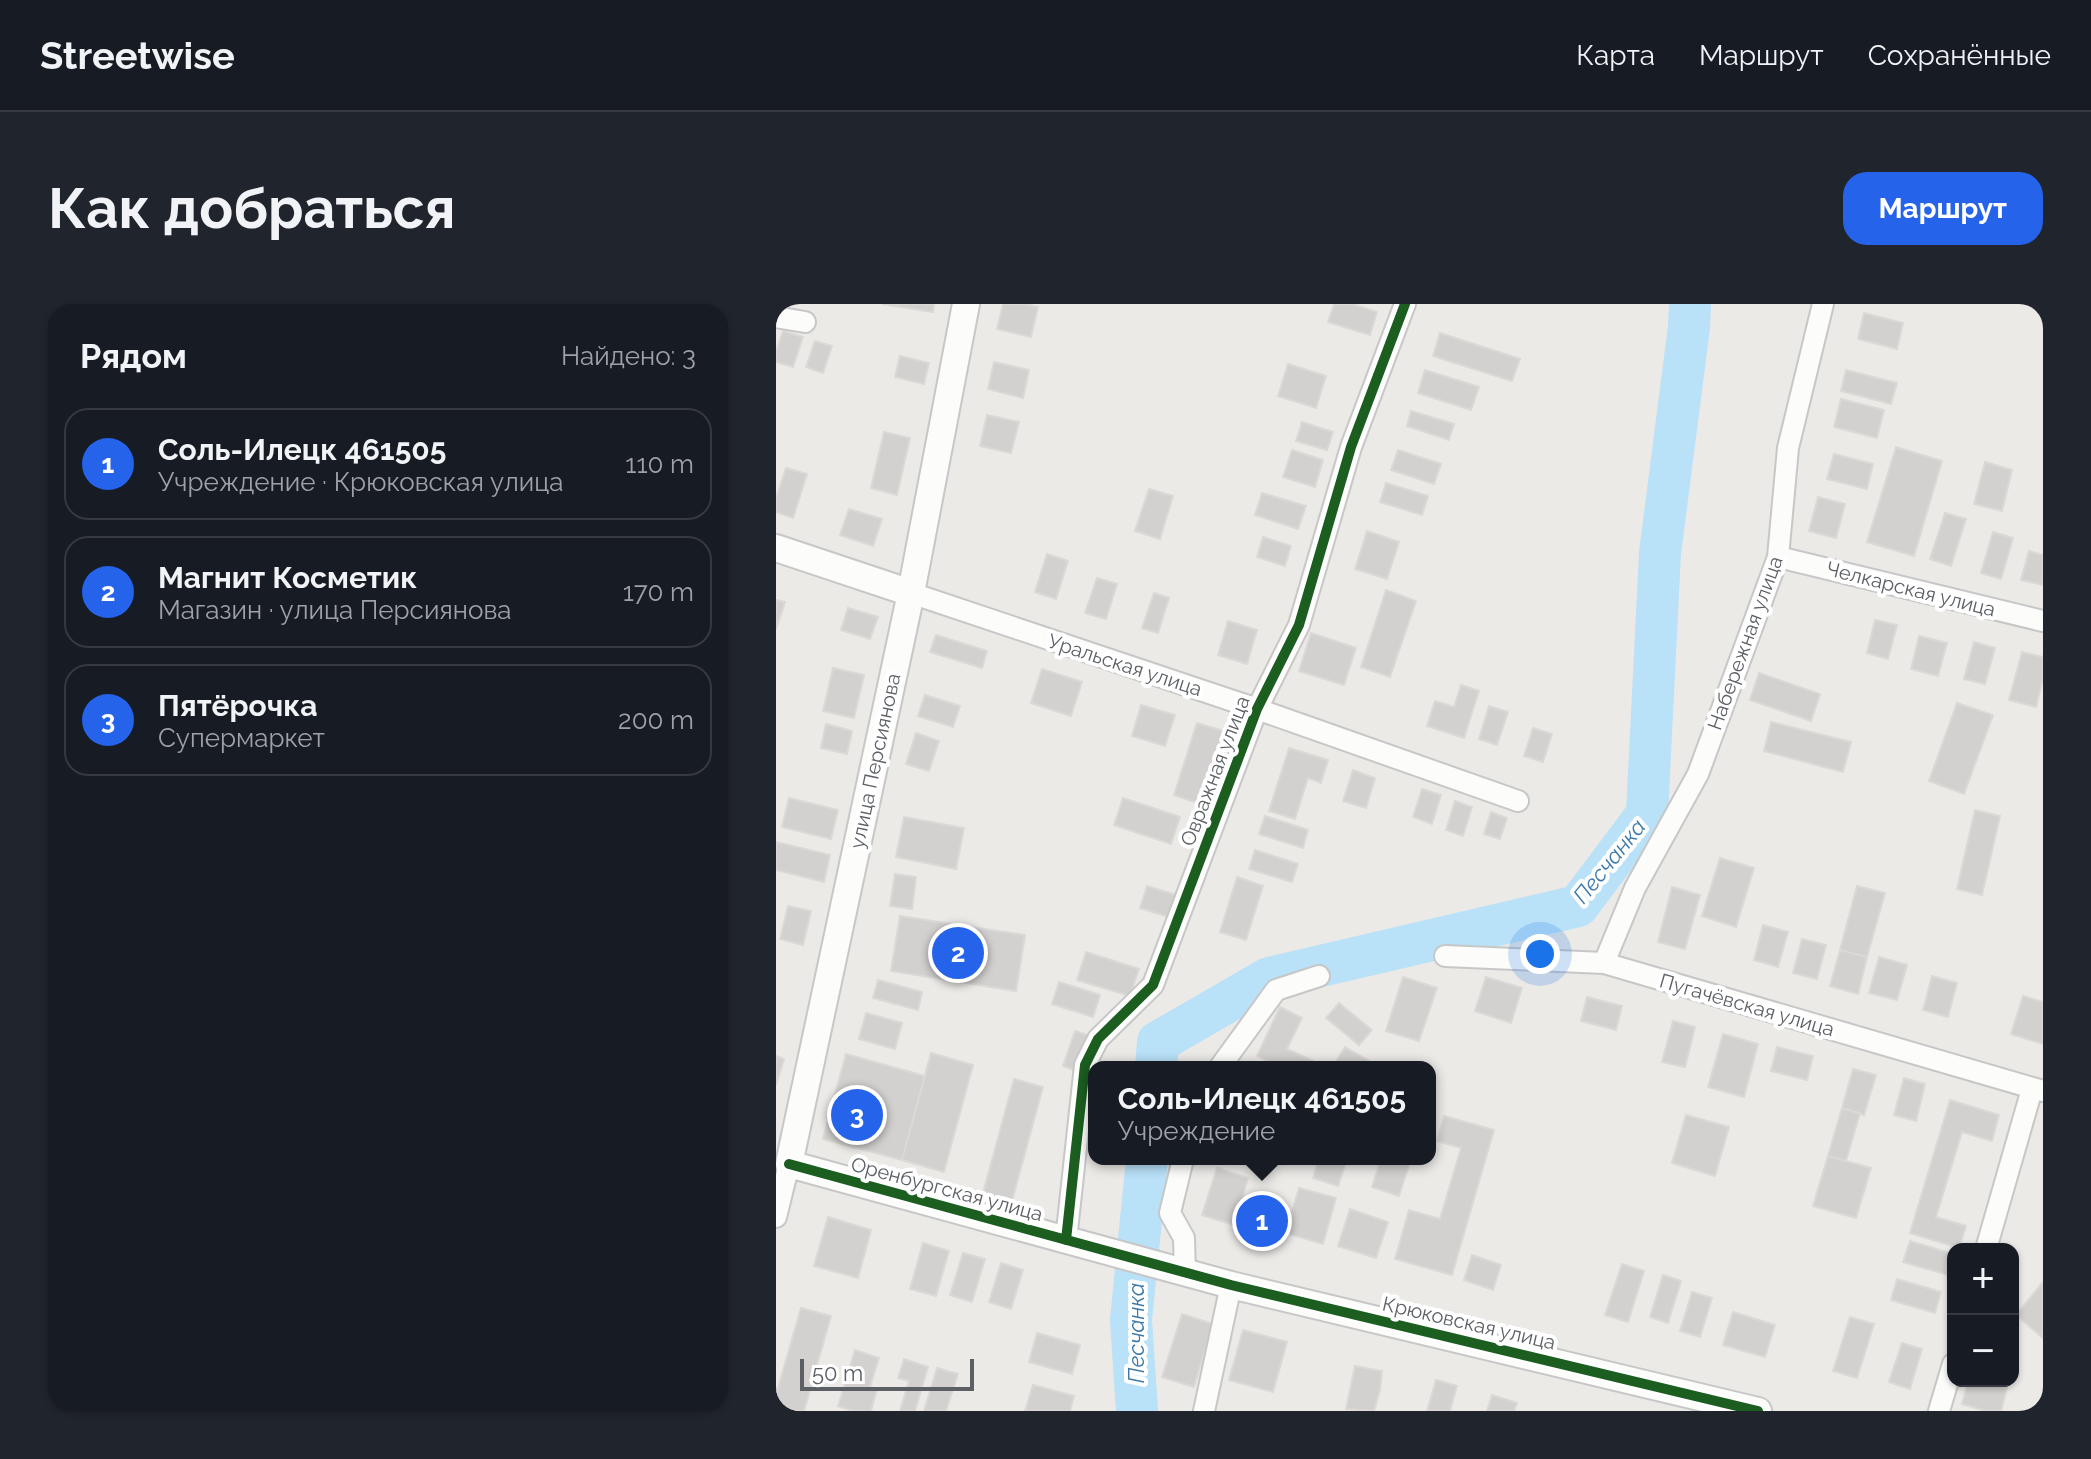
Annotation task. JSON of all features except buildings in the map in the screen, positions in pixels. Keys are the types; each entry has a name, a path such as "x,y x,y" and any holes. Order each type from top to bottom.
{"street":[{"name":"улица Персиянова","path":"776,1217 911,593 966,304"},
{"name":"Овражная улица","path":"1066,1240 1085,1065 1098,1039 1153,985 1257,709 1299,625 1351,447 1405,304"},
{"name":"Набережная улица","path":"1604,963 1635,888 1698,774 1778,557 1788,448 1823,304"},
{"path":"776,317 805,322"},
{"name":"Уральская улица","path":"776,548 1257,709 1518,801"},
{"name":"Челкарская улица","path":"1778,557 2043,621"},
{"name":"Пугачёвская улица","path":"1445,956 1604,963 2038,1090"},
{"path":"1224,1061 1276,990 1319,976"},
{"path":"1988,1243 2038,1090"},
{"name":"Оренбургская улица","path":"789,1164 1178,1271"},
{"path":"1178,1271 1184,1238 1170,1213 1182,1165"},
{"name":"Крюковская улица","path":"1178,1271 1758,1411"},
{"path":"1204,1411 1231,1285"},
{"path":"1939,1411 1947,1384"}],"waterway":[{"name":"Песчанка","path":"1156,1061 1158,1042 1269,978 1578,906 1647,814 1660,553 1690,304"},
{"name":"Песчанка","path":"1137,1411 1131,1320 1146,1165"}],"cycle path":[{"path":"1066,1240 1085,1065 1098,1039 1153,985 1257,709 1299,625 1351,447 1405,304"},
{"path":"789,1164 1231,1285 1758,1411"}],"place":[{"name":"Магнит Косметик","path":"958,953"},
{"name":"Пятёрочка","path":"857,1115"},
{"name":"Соль-Илецк 461505","path":"1262,1221"}]}
